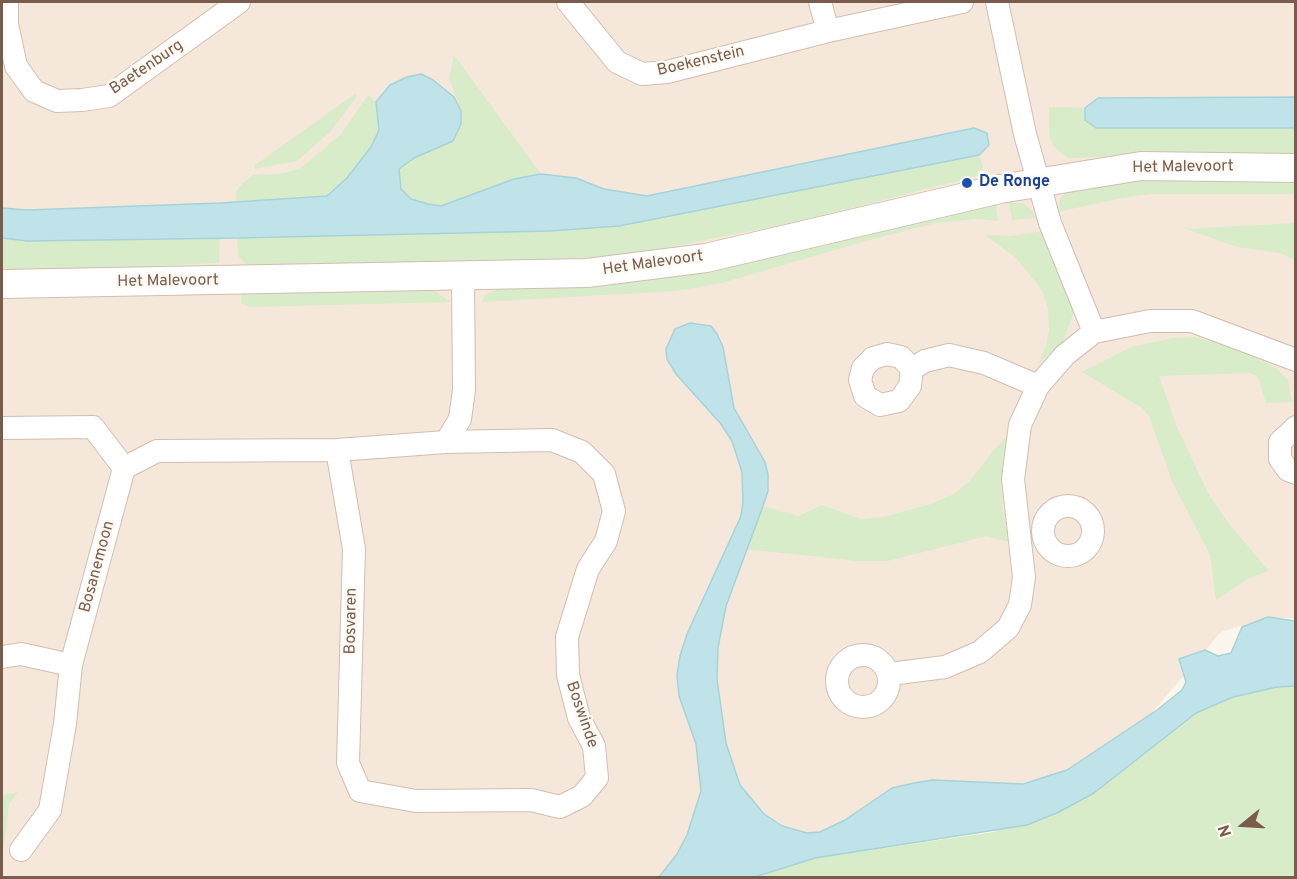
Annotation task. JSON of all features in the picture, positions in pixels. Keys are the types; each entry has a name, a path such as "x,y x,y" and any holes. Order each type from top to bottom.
{"street":[{"name":"Baetenburg","path":"7,2 8,24 16,66 34,91 57,101 65,101 109,96 182,46 239,2"},
{"name":"Boekenstein","path":"568,2 616,63 642,74 667,72 828,31 962,2"},
{"path":"820,2 828,31"},
{"path":"997,2 1025,134 1050,223 1094,332"},
{"name":"Het Malevoort","path":"2,284 587,273 662,265 761,246 1040,181 1146,166 1296,168"},
{"path":"446,442 460,419 464,390 463,277"},
{"path":"890,674 945,668 980,652 1008,628 1020,605 1024,578 1013,479 1020,425 1038,386 1065,355 1094,332 1150,321 1192,321 1296,360"},
{"path":"912,369 925,361 949,355 984,363 1038,386"},
{"path":"1296,426 1280,442 1280,459 1287,470 1296,473"},
{"path":"2,428 93,428 124,468"},
{"name":"Boswinde","path":"124,468 157,452 337,450 446,442 552,440 582,452 604,474 614,511 606,541 588,569 567,638 568,675 579,718 594,746 597,778 582,796 560,807 531,800 416,801 360,791"},
{"name":"Bosvaren","path":"337,450 354,549 348,763 360,791"},
{"name":"Bosanemoon","path":"21,850 50,810 65,724 71,665 124,468"},
{"path":"1019,530 1042,530"},
{"path":"2,657 21,654 71,665"}],"shaded area":[{"path":"2,2 1295,2 1295,618 1268,618 1221,632 1114,757 691,877 2,878"}],"green space":[{"path":"454,55 541,174 514,179 441,206 411,199 401,188 399,169 414,158 453,141 461,124 461,111 449,78"},
{"path":"355,94 357,96 331,131 297,161 255,169 255,165"},
{"path":"368,95 376,102 379,130 371,147 347,178 327,196 236,202 236,192 253,175 280,174 301,168 341,134"},
{"path":"1049,107 1085,108 1085,120 1096,128 1295,128 1295,161 1198,154 1068,158 1053,146 1049,134"},
{"path":"979,155 983,167 977,176 796,222 635,254 538,261 249,267 238,256 237,238 550,231 619,226"},
{"path":"1147,179 1295,181 1295,194 1152,194 1057,212 1061,197 1069,191"},
{"path":"1009,203 1022,203 1031,209 1036,218 1012,220"},
{"path":"996,205 998,221 978,219 936,223 722,283 676,291 482,302 484,295 499,288 624,283 713,269"},
{"path":"1295,223 1295,260 1280,253 1237,247 1186,229"},
{"path":"1043,231 1075,309 1063,342 1038,364 1046,346 1049,330 1048,308 1042,290 1016,258 985,235 1011,236"},
{"path":"220,237 219,263 43,271 2,268 2,238 28,241"},
{"path":"433,290 451,302 250,307 241,303 241,294"},
{"path":"1194,337 1236,347 1277,369 1288,380 1292,402 1266,403 1258,377 1250,373 1159,376 1177,427 1208,493 1226,520 1269,571 1249,578 1216,600 1210,555 1172,481 1149,416 1142,408 1082,372 1131,347 1173,338"},
{"path":"1009,434 1001,482 1003,511 1009,542 987,536 887,561 857,561 745,549 763,506 798,516 822,505 861,519 883,517 931,504 954,494 970,481"},
{"path":"1295,686 1295,877 755,878 815,858 994,832 1112,778 1196,713 1233,697 1277,687"},
{"path":"18,792 9,804 2,860 2,795"}],"water":[{"path":"421,74 433,80 454,97 461,111 461,124 453,141 414,158 399,169 401,189 411,199 441,206 514,179 541,174 576,178 604,189 647,196 974,128 987,133 989,145 979,155 619,226 550,231 237,238 28,241 2,238 2,208 27,210 220,203 327,196 347,178 371,147 379,130 376,102 390,85 407,77"},
{"path":"1295,97 1295,128 1096,128 1085,120 1085,108 1098,98"},
{"path":"690,323 711,326 717,334 723,347 734,408 765,462 768,474 768,491 726,606 718,648 717,679 726,743 740,785 764,814 782,826 807,833 820,832 845,820 892,788 914,783 933,780 1023,784 1067,770 1157,710 1182,690 1186,682 1179,659 1205,650 1218,656 1231,653 1242,627 1268,617 1295,621 1295,686 1277,687 1233,697 1196,713 1094,793 1059,812 1027,825 815,858 755,877 659,877 677,854 687,835 701,791 696,744 679,696 677,675 680,656 687,634 741,516 743,501 742,472 732,441 721,424 676,374 667,359 666,349 675,329"}],"place":[{"name":"De Ronge","path":"967,183"}]}
